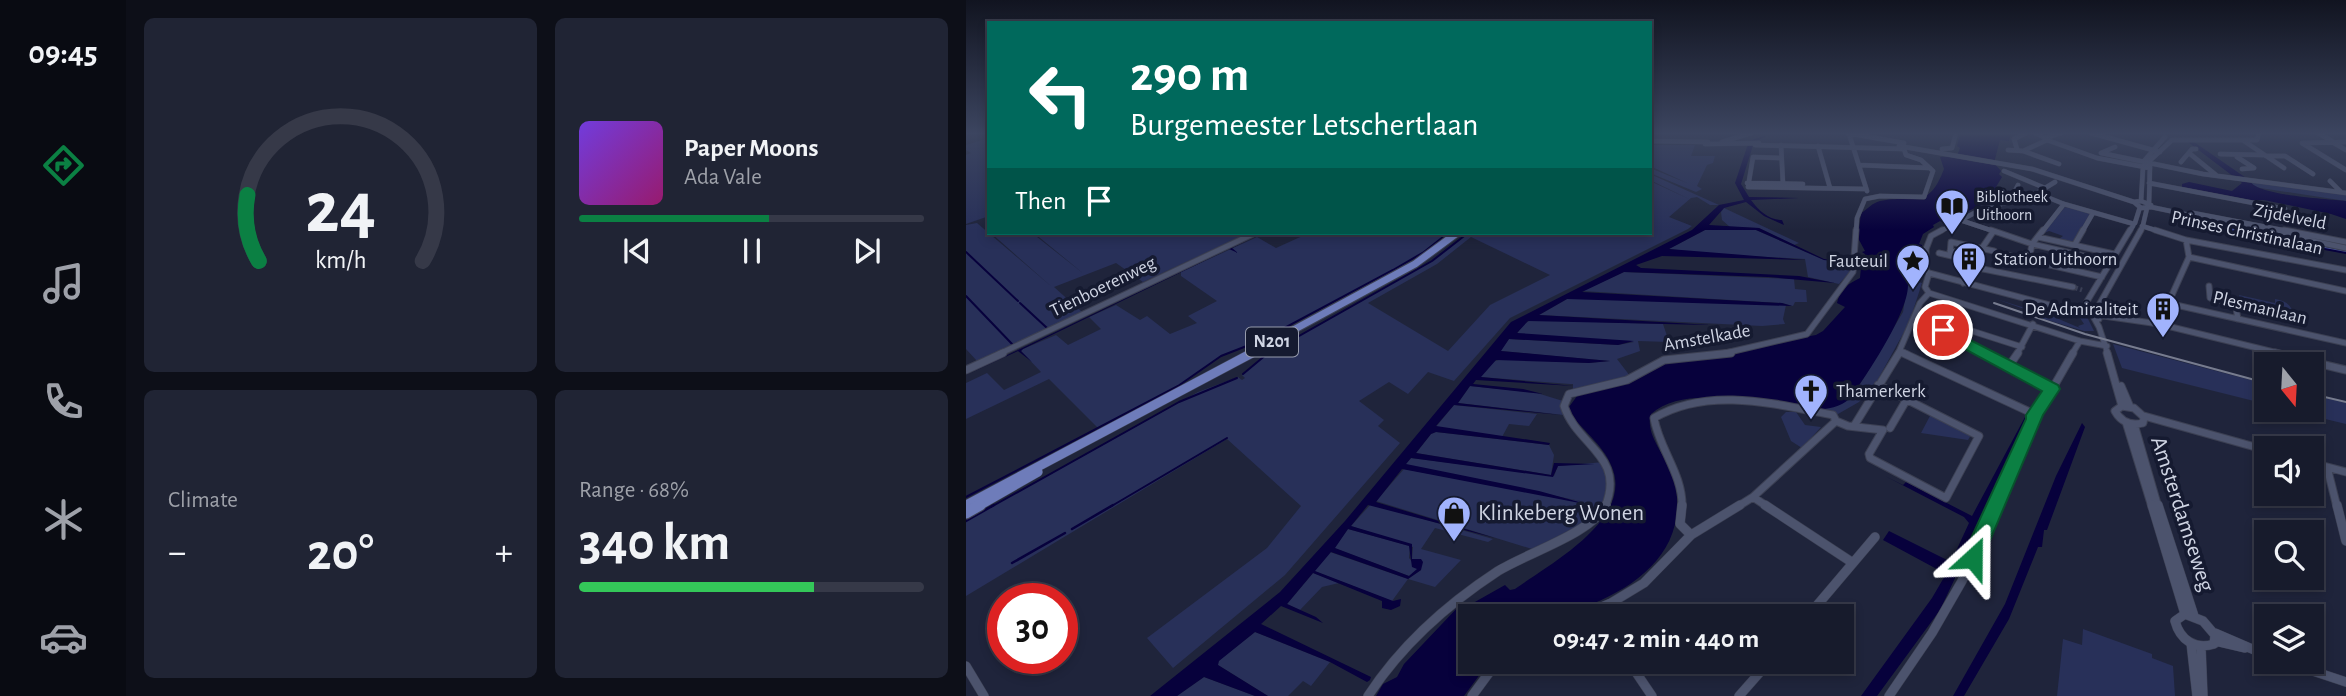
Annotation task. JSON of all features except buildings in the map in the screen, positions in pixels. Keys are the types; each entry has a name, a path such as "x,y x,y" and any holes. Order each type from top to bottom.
{"main road":[{"name":"N201","path":"966,505 1083,445 1415,264 1454,235"},
{"name":"N201","path":"966,513 1083,445"}],"street":[{"path":"1748,185 1751,165"},
{"path":"1782,165 1783,184"},
{"path":"1824,165 1830,187"},
{"path":"1859,165 1867,193"},
{"path":"1871,165 1931,168"},
{"path":"1748,185 1830,187 1924,197 1933,171 1928,165"},
{"path":"2010,165 2137,204 2346,248"},
{"path":"2135,165 2344,192"},
{"path":"2204,165 2216,175"},
{"path":"2242,169 2254,169 2249,165"},
{"path":"2280,165 2284,168"},
{"path":"2300,165 2313,174"},
{"path":"2095,315 2142,226 2149,206 2150,166"},
{"path":"2143,167 2134,224 2085,303 2095,315 2126,407 2144,418 2254,447"},
{"path":"2004,171 2045,188"},
{"path":"2330,181 2344,192"},
{"path":"2054,182 2037,193 1980,210 1934,233 1930,237 1926,271 1963,283 2095,315 2160,324 2346,370"},
{"path":"2149,183 2157,182 2285,209"},
{"path":"1748,185 1830,187"},
{"path":"2018,186 2015,191 2026,196"},
{"path":"2149,190 2157,191"},
{"name":"Amstelkade","path":"1368,696 1405,647 1446,606 1521,558 1585,528 1603,513 1609,493 1610,473 1594,447 1569,418 1564,406 1569,394 1627,380 1664,360 1725,354 1807,334 1853,272 1856,261 1855,221 1867,193"},
{"name":"Prinses Christinalaan","path":"2037,193 2064,204 2186,240 2346,270"},
{"path":"2029,260 2032,244 2064,204"},
{"path":"2075,244 2093,213"},
{"name":"Zijdelveld","path":"2185,215 2195,213 2346,242"},
{"path":"1960,220 2032,244 2110,262"},
{"path":"1982,248 1993,232"},
{"name":"Tienboerenweg","path":"966,370 1251,235"},
{"path":"2038,237 2114,254"},
{"path":"2160,324 2189,257 2186,240"},
{"path":"1939,253 1960,252 1961,244 1994,251"},
{"path":"2002,254 2102,277"},
{"path":"2189,257 2346,292"},
{"path":"1967,261 1981,260"},
{"path":"1963,283 1967,261"},
{"path":"1967,261 2073,287"},
{"path":"1929,274 1925,287 1929,293 2080,341 2107,346"},
{"path":"2209,286 2210,298 2235,303 2238,319"},
{"path":"2082,290 2091,293"},
{"path":"1854,426 1900,351 1922,298 1929,293"},
{"name":"Plesmanlaan","path":"2167,303 2346,344"},
{"path":"2022,347 1947,323 1943,330 2052,389"},
{"path":"2009,366 2033,324"},
{"path":"1889,696 1932,633 1962,581 2035,415 2080,341"},
{"path":"1900,351 2035,415"},
{"path":"1691,535 1681,524 1682,502 1675,469 1657,436 1654,418 1670,408 1700,401 1725,400 1833,415 1836,421 1883,430 1869,454 1870,458 1946,498 1979,436 1878,385"},
{"path":"1890,428 1907,399"},
{"name":"Amsterdamseweg","path":"2126,407 2116,408 2116,413 2130,424 2190,615 2177,617 2175,625 2180,635 2196,645"},
{"path":"2130,424 2144,418"},
{"path":"1614,604 1644,583 1691,535 1753,497 1836,421"},
{"path":"2324,466 2346,472"},
{"path":"2327,467 2346,541"},
{"path":"1753,497 1853,562"},
{"path":"1818,604 1875,537"},
{"path":"2190,615 2204,621 2215,637 2254,651"},
{"path":"2196,645 2210,646 2215,637"},
{"path":"2196,645 2197,696"},
{"path":"2196,645 2203,696"},
{"path":"966,666 984,696"},
{"path":"1472,696 1488,674"},
{"path":"1637,674 1652,696"},
{"path":"1739,696 1758,674"},
{"path":"2322,674 2346,682"}],"shaded area":[{"path":"966,165 987,165 987,217 966,224"},
{"path":"1652,165 1707,165 1697,186 1702,189 1696,192 1652,174 1652,169 1687,183"},
{"path":"1741,165 1747,165 1741,184 1749,197 1799,198 1751,200 1765,214 1782,220 1784,225 1764,216 1746,202 1724,208 1709,225 1759,228 1824,259 1838,261 1824,260 1756,230 1705,230 1669,249 1806,260 1662,256 1636,265 1641,268 1799,276 1835,283 1768,277 1624,272 1582,292 1782,303 1792,306 1567,299 1539,315 1711,325 1528,321 1517,333 1634,341 1618,345 1509,339 1501,351 1610,361 1589,363 1496,360 1481,377 1574,386 1476,380 1473,384 1523,389 1543,394 1470,386 1458,403 1561,415 1454,405 1436,426 1550,443 1549,445 1436,432 1431,434 1416,453 1551,475 1554,463 1595,464 1558,466 1553,477 1411,458 1406,464 1539,491 1590,505 1402,469 1376,502 1495,538 1368,505 1351,526 1412,544 1412,559 1421,559 1421,570 1408,579 1331,552 1315,571 1393,601 1401,599 1400,606 1391,610 1382,608 1382,601 1313,573 1287,604 1323,623 1281,606 1261,624 1371,677 1370,680 1367,682 1330,662 1255,632 1219,661 1218,665 1268,696 1255,696 1204,677 1177,696 1150,696 1280,592 1345,521 1511,322 1692,230 1719,205 1744,200 1735,183","holes":["1348,529 1409,546 1412,567 1417,569 1409,576 1335,548"]},
{"path":"1943,165 1996,165 2002,177 1990,197 1993,199 1978,202 1981,205 1944,223 1940,221 1923,234 1919,244 1922,245 1921,262 1917,262 1920,271 1906,277 1908,287 1898,320 1877,358 1849,399 1832,408 1810,410 1726,399 1698,398 1672,402 1651,414 1650,422 1654,438 1674,478 1676,522 1669,541 1646,572 1612,595 1592,604 1471,604 1505,585 1510,590 1515,589 1583,540 1599,524 1610,507 1615,489 1610,462 1570,414 1569,407 1580,392 1617,385 1661,363 1816,335 1823,331 1845,307 1837,303 1842,291 1860,278 1861,267 1870,265 1865,263 1865,254 1862,252 1865,251 1858,238 1861,213 1880,201 1926,196 1938,182 1944,169"},
{"path":"2219,165 2228,165 2265,190 2293,196 2346,201 2346,219 2264,200 2249,200 2182,188 2182,184 2189,182 2232,191 2242,183"},
{"path":"1652,175 1719,205 1710,205 1697,197 1691,198 1669,217 1692,226 1688,229 1510,318 1454,381 1428,372 1408,394 1389,382 1359,401 1384,420 1378,426 1400,443 1285,575 1173,668 1147,638 1267,548 1301,506 1227,439 966,596 966,521 1198,392 1238,377 1242,380 1245,378 1242,375 1267,354 1432,261 1465,235 1652,235 1652,182 1689,199 1652,181","holes":["1471,237 1550,275 1490,305 1448,351 1368,303 1437,264"]},
{"path":"2251,182 2346,194 2346,201 2254,187"},
{"path":"2065,207 2091,213 2073,243 2059,239 2063,236 2049,231 2042,234"},
{"path":"1724,208 1799,243 1794,245 1759,228 1730,227 1722,220 1721,212"},
{"path":"2178,218 2346,251 2346,253 2179,221"},
{"path":"977,223 987,232 987,235 991,235 1052,287 993,235 1035,235 1084,274 1036,235 1244,235 1143,282 1116,263 1054,287 1082,312 977,361 966,349 966,225"},
{"path":"1705,230 1756,230 1824,260 1852,263 1850,272 1839,284 1808,277 1805,259 1669,249"},
{"path":"1258,235 1232,248 1238,253 1229,249 1023,349 1021,351 1032,362 1018,351 966,375"},
{"path":"1305,235 1445,235 1413,259 1262,340 1221,356 1178,386 1098,428 1049,379 966,419 966,383 987,373 1004,390 1041,372 1021,351 1023,349 1056,335 1068,345 1101,329 1089,317 1116,305 1140,320 1147,316 1170,334 1197,323 1188,316 1217,301 1181,276 1181,272 1257,237 1276,248"},
{"path":"1624,272 1794,279 1795,289 1806,290 1807,302 1795,302 1793,306 1782,303 1582,291"},
{"path":"1908,279 1922,283 1909,323 1877,381 1859,402 1838,414 1816,409 1827,408 1856,391 1903,312"},
{"path":"2002,294 2086,315 2094,331 2084,331 1993,304 2052,319 1996,299 2080,328 2078,326 2084,324 2080,318"},
{"path":"2239,295 2275,303 2275,299 2283,301 2291,307 2295,319 2245,307 2241,304"},
{"path":"1567,299 1786,305 1783,319 1785,324 1762,326 1539,315"},
{"path":"1531,320 1663,324 1669,342 1638,341 1640,351 1617,359 1630,376 1573,390 1573,384 1480,377 1492,362 1502,359 1589,363 1610,361 1500,351 1509,339 1618,345 1634,342 1517,334 1522,325"},
{"path":"2113,344 2254,381 2254,401 2122,368"},
{"path":"1470,386 1537,393 1563,401 1564,415 1458,403"},
{"path":"2324,398 2346,403 2346,424 2324,419"},
{"path":"1454,405 1537,414 1529,426 1509,424 1502,437 1435,428"},
{"path":"1786,412 1796,412 1805,425 1821,427 1802,448 1791,441 1781,417"},
{"path":"1931,414 1971,435 1968,440 1921,433"},
{"path":"2025,417 2030,419 1940,610 1877,696 1861,696 1932,598 1946,574 1883,540 1889,531 1951,562 1969,523 1964,517 1885,476 1903,485 1906,482 1972,516"},
{"path":"2082,423 2085,427 2047,530 2044,530 2042,547 2038,547 2009,619 1964,696 1953,696 2005,604 2056,476"},
{"path":"1436,432 1549,445 1554,455 1551,475 1416,453 1431,434"},
{"path":"1411,458 1554,476 1558,466 1604,462 1608,481 1606,496 1600,509 1578,528 1532,549 1376,501 1404,469 1590,503 1405,465"},
{"path":"1371,504 1493,539 1488,542 1435,528 1421,549 1461,560 1435,587 1408,579 1421,570 1412,559 1413,547 1351,526"},
{"path":"1348,529 1410,546 1409,558 1418,569 1409,576 1334,548"},
{"path":"1330,552 1408,579 1392,601 1314,571"},
{"path":"1313,573 1339,583 1322,587 1300,610 1287,604"},
{"path":"1458,607 1458,674 1480,674 1464,696 1376,696 1383,684 1397,677 1404,664"},
{"path":"2083,629 2152,654 2152,658 2173,666 2175,696 2057,696 2063,639 2082,645"},
{"path":"1255,632 1330,662 1311,686 1303,681 1288,696 1268,696 1218,665 1218,661"},
{"path":"1204,677 1255,696 1177,696"}],"waterway":[{"path":"2182,222 2346,253"},
{"path":"966,497 1178,386 1221,356 1262,340 1393,270 1424,252 1445,235"},
{"path":"1243,374 1267,354 1432,261 1465,235"},
{"path":"966,252 1018,301"},
{"path":"966,296 1013,345"},
{"path":"1020,303 1047,328"},
{"path":"991,507 1179,402 1237,378"},
{"path":"1110,507 1227,438"},
{"path":"966,521 994,505"},
{"path":"1072,529 1113,505"},
{"path":"1012,563 1065,533"}],"tunnel":[{"path":"1956,257 1964,259"},
{"path":"2073,287 2082,290"}],"tram line":[{"path":"1994,303 2085,334 2254,380"},
{"path":"2324,397 2346,402"}],"place":[{"name":"Bibliotheek Uithoorn","path":"1952,236"},
{"name":"Station Uithoorn","path":"1969,289"},
{"name":"Fauteuil","path":"1913,291"},
{"name":"De Admiraliteit","path":"2163,339"},
{"name":"Thamerkerk","path":"1811,421"},
{"name":"Klinkeberg Wonen","path":"1454,543"}],"route":[{"path":"1943,330 2052,389 2035,415 1973,558"}]}
